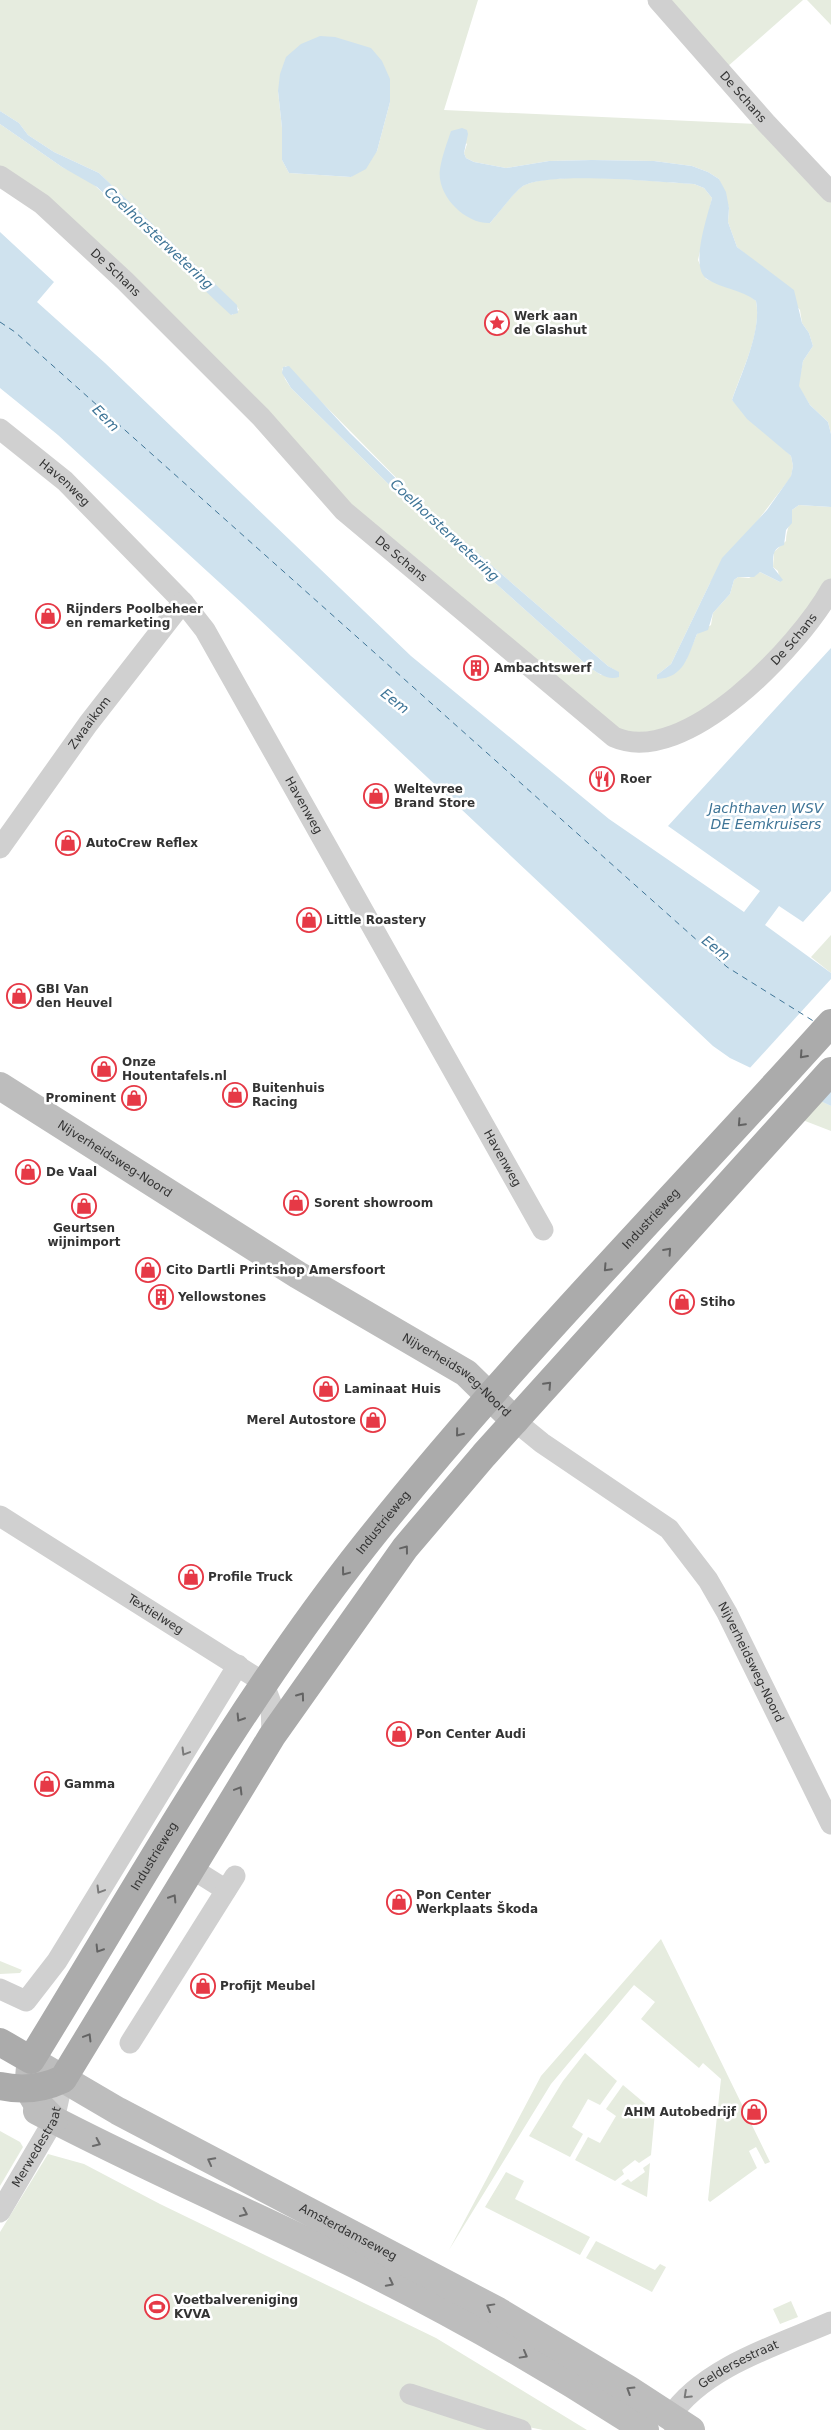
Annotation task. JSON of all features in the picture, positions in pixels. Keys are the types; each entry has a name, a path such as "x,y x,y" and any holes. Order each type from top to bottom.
{"main road":[{"name":"Industrieweg","path":"46,2085 31,2060 263,1682 365,1545 490,1395 831,1023"},
{"path":"54,2120 33,2100 46,2085 191,1868 272,1736 405,1548 515,1421 831,1070"},
{"name":"Nijverheidsweg-Noord","path":"0,1086 298,1275 466,1373 515,1421"},
{"path":"0,2042 31,2060"},
{"path":"0,2086 46,2085"},
{"name":"Amsterdamseweg","path":"46,2085 168,2138 490,2307 679,2426"},
{"path":"0,2092 417,2296 534,2361 645,2430"}],"street":[{"name":"De Schans","path":"658,0 766,123 831,192"},
{"name":"De Schans","path":"0,176 42,204 125,281 261,417 349,515 614,737 630,743 648,741 684,732 709,718 743,691 794,642 820,610 831,589"},
{"name":"Havenweg","path":"0,429 65,481 183,602 205,630 543,1230"},
{"name":"Zwaaikom","path":"0,848 88,724 183,602"},
{"name":"Nijverheidsweg-Noord","path":"515,1421 542,1443 669,1529 708,1580 727,1613 831,1824"},
{"name":"Textielweg","path":"0,1516 263,1682"},
{"path":"0,1989 26,2001 57,1961 238,1665"},
{"path":"263,1682 270,1703 272,1736"},
{"path":"130,2043 230,1883 191,1868"},
{"name":"Merwedestraat","path":"0,2212 54,2120"},
{"name":"Geldersestraat","path":"679,2426 689,2392 721,2371 831,2322"},
{"path":"410,2394 521,2430"}],"shaded area":[{"path":"0,0 478,0 444,110 757,124 831,202 831,434 828,422 810,405 798,386 803,361 813,346 809,333 802,323 800,310 761,267 737,247 728,222 729,208 719,179 708,172 692,166 654,161 549,161 506,168 474,162 466,158 464,153 467,144 451,131 490,223 520,188 537,181 606,178 694,184 704,188 712,198 698,260 706,279 745,292 756,301 757,313 754,338 732,400 791,456 793,466 791,477 710,583 671,664 657,675 686,660 697,634 711,625 713,613 730,594 734,580 738,577 749,578 760,572 780,582 778,571 773,567 774,552 786,541 792,510 799,505 831,507 831,583 739,688 682,727 625,735 396,547 0,170 0,124 62,167 89,180 232,315 239,310 99,173 54,152 28,135 19,123 0,111","holes":["278,91 390,102 377,151 351,177 289,173 282,160 282,128","286,366 432,514 608,666 618,672 601,675 589,667 427,522 291,388 285,379 282,369"]},
{"path":"668,0 803,0 727,67"},
{"path":"807,0 831,0 831,25"},
{"path":"831,935 831,973 811,957"},
{"path":"817,1099 831,1106 831,1131 800,1119"},
{"path":"661,1939 770,2162 765,2164 756,2147 749,2151 757,2168 710,2202 708,2200 721,2079 703,2063 699,2068 641,2019 655,2002 634,1985 551,2084 449,2250 541,2076"},
{"path":"0,1961 22,1970 20,1973 0,1974"},
{"path":"585,2053 617,2081 600,2105 588,2099 572,2127 583,2134 570,2157 529,2136 563,2081"},
{"path":"623,2085 655,2112 651,2155 639,2163 635,2160 622,2170 624,2174 615,2181 575,2160 588,2137 600,2143 616,2116 606,2109"},
{"path":"0,2131 20,2142 23,2147 0,2186"},
{"name":"Voetbalvereniging KVVA","path":"48,2154 84,2164 160,2204 436,2338 587,2430 543,2430 514,2424 503,2430 0,2430 0,2232"},
{"path":"650,2163 647,2197 621,2184 628,2179 631,2182 645,2172 643,2168"},
{"path":"506,2172 524,2181 515,2199 590,2237 580,2255 485,2207"},
{"path":"596,2241 655,2270 660,2264 666,2267 652,2292 586,2258"},
{"path":"791,2301 798,2317 780,2324 773,2309"}],"water":[{"path":"320,36 335,37 371,48 382,61 390,79 390,102 377,151 366,169 351,177 289,173 282,160 282,128 278,91 280,74 286,57 301,44"},
{"name":"Coelhorsterwetering","path":"0,111 19,123 28,135 54,152 99,173 237,305 238,313 231,315 97,187 62,167 0,124"},
{"path":"462,128 467,130 468,134 464,153 466,158 474,162 506,168 549,161 654,161 692,166 708,172 719,179 726,192 729,208 728,222 737,247 794,290 802,323 809,333 813,346 803,361 799,386 810,405 828,422 831,434 831,507 799,505 792,510 792,523 786,530 784,545 777,548 773,556 773,567 783,580 780,582 760,572 754,577 738,577 734,580 730,594 713,613 708,630 697,634 684,664 673,675 666,678 657,679 657,675 671,664 722,558 767,510 791,476 793,466 791,456 747,419 732,400 754,338 757,312 756,301 707,279 702,273 700,264 701,241 712,198 704,188 694,184 580,178 556,179 537,182 520,188 490,223 471,219 447,198 440,179 442,159 451,131"},
{"path":"0,232 54,282 37,302 105,363 411,656 609,819 744,912 760,891 668,826 831,648 831,891 803,922 779,906 765,925 831,973 831,1106 730,1058 713,1046 243,604 58,435 0,388"},
{"name":"Coelhorsterwetering","path":"289,366 350,433 432,514 608,666 619,672 619,677 607,677 589,667 427,522 291,388 282,373 283,367"}],"pier":[{"path":"831,979 831,1091 820,1103 748,1070"}],"ferry route":[{"path":"0,322 15,332 727,967 815,1022"}],"place":[{"name":"Werk aan de Glashut","path":"497,323"},
{"name":"Rijnders Poolbeheer en remarketing","path":"48,616"},
{"name":"Ambachtswerf","path":"476,668"},
{"name":"Roer","path":"602,779"},
{"name":"Weltevree Brand Store","path":"376,796"},
{"name":"AutoCrew Reflex","path":"68,843"},
{"name":"Little Roastery","path":"309,920"},
{"name":"GBI Van den Heuvel","path":"19,996"},
{"name":"Onze Houtentafels.nl","path":"104,1069"},
{"name":"Buitenhuis Racing","path":"235,1095"},
{"name":"Prominent","path":"134,1098"},
{"name":"De Vaal","path":"28,1172"},
{"name":"Sorent showroom","path":"296,1203"},
{"name":"Geurtsen wijnimport","path":"84,1206"},
{"name":"Cito Dartli Printshop Amersfoort","path":"148,1270"},
{"name":"Yellowstones","path":"161,1297"},
{"name":"Stiho","path":"682,1302"},
{"name":"Laminaat Huis","path":"326,1389"},
{"name":"Merel Autostore","path":"373,1420"},
{"name":"Profile Truck","path":"191,1577"},
{"name":"Pon Center Audi","path":"399,1734"},
{"name":"Gamma","path":"47,1784"},
{"name":"Pon Center Werkplaats Škoda","path":"399,1902"},
{"name":"Profijt Meubel","path":"203,1986"},
{"name":"AHM Autobedrijf","path":"754,2112"},
{"name":"Voetbalvereniging KVVA","path":"157,2307"}],"water label":[{"name":"Eem","path":"106,418"},
{"name":"Eem","path":"395,701"},
{"name":"Jachthaven WSV DE Eemkruisers","path":"766,816"},
{"name":"Eem","path":"716,948"}]}
